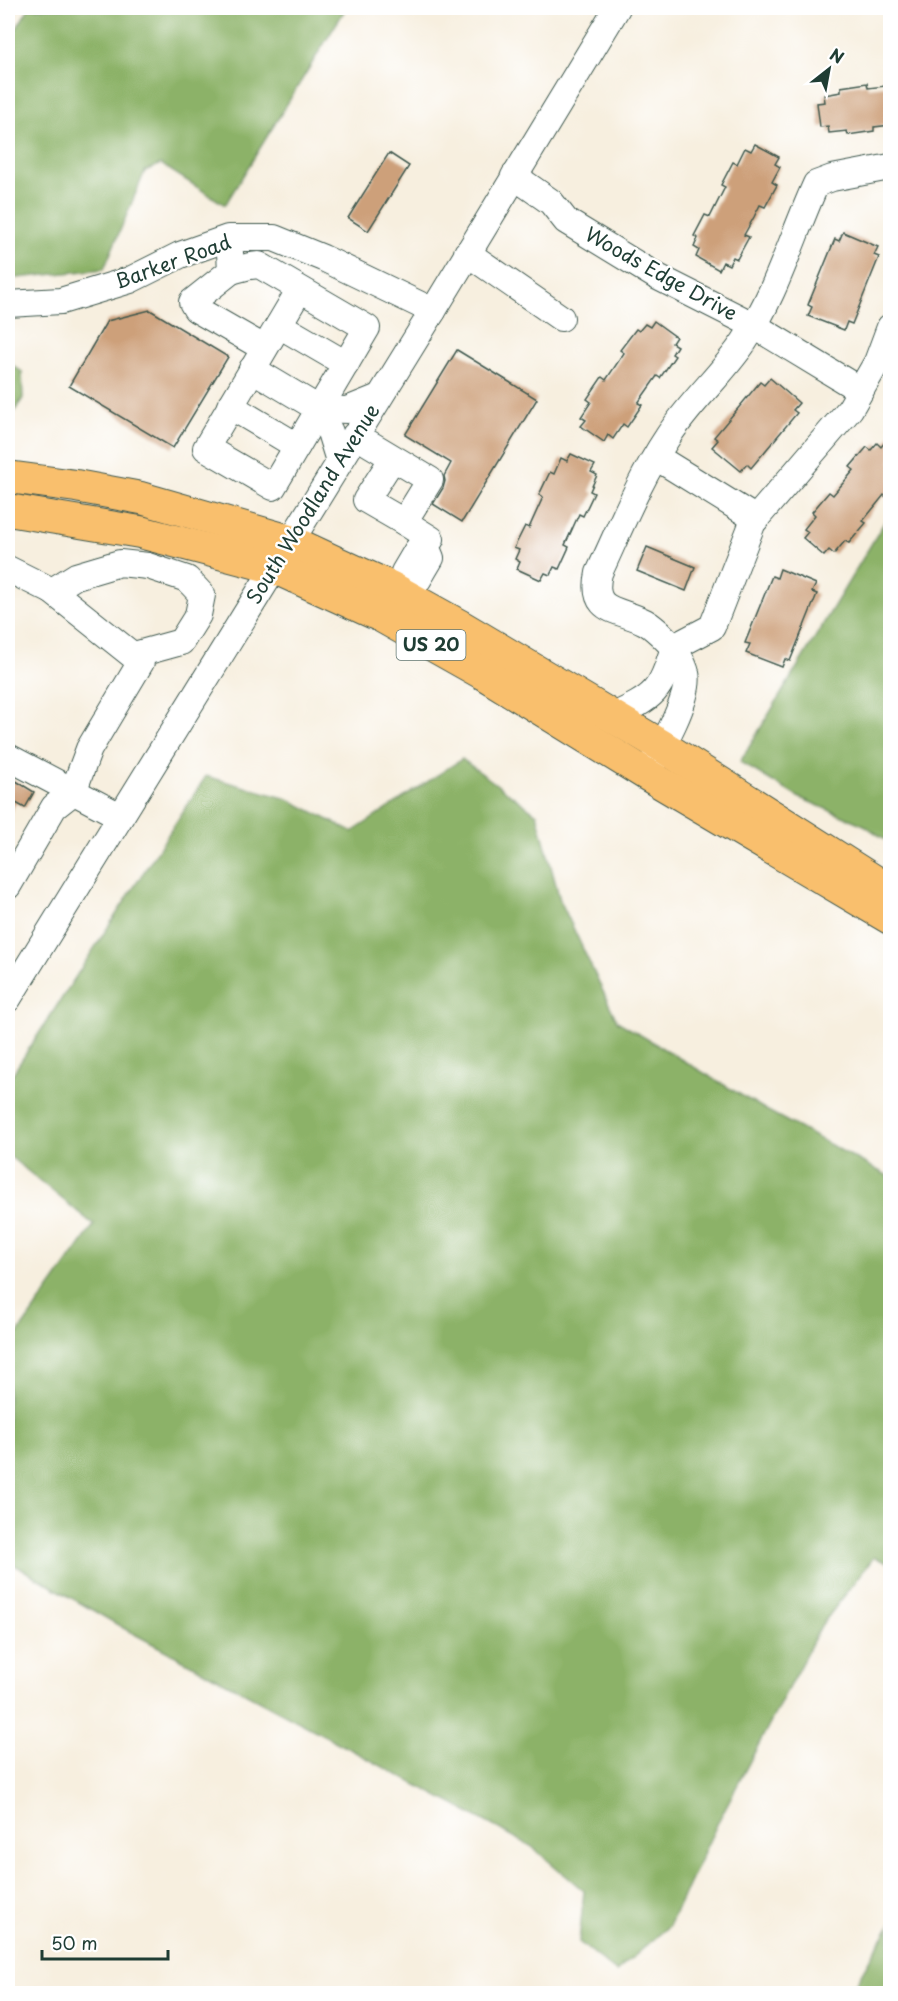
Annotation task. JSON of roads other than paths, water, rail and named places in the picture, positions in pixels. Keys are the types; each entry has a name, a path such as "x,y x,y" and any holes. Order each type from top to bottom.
{"main road":[{"name":"US 20","path":"8,477 141,498 290,541 405,587 462,627 662,746 891,891"},
{"name":"US 20","path":"8,510 140,532 273,567 381,616 484,674 646,774 891,918"}],"street":[{"name":"South Woodland Avenue","path":"8,999 15,971 120,816 433,311 617,8"},
{"name":"Woods Edge Drive","path":"674,647 646,623 608,608 599,599 596,587 599,573 639,488 666,439 685,412 743,343 767,302 816,184 832,178 891,167"},
{"name":"Woods Edge Drive","path":"514,176 551,202 566,221 656,276 753,325 860,390"},
{"path":"228,238 231,271"},
{"name":"Barker Road","path":"8,304 61,301 129,280 180,255 228,238 274,238 323,258 433,311"},
{"path":"467,253 561,318"},
{"path":"300,289 279,325 258,359 230,406 206,448 273,487 297,446 319,409 346,364 367,328 259,265 231,271 192,302 196,309 258,359 319,409 330,432 339,461"},
{"path":"279,325 346,364"},
{"path":"612,717 643,703 656,691 667,669 674,647 712,627 756,519 850,409 876,362 891,327"},
{"path":"319,409 347,410 379,397"},
{"path":"230,406 297,446"},
{"path":"356,435 430,480 404,522"},
{"path":"656,457 756,519"},
{"path":"393,458 366,500 431,539 426,546 417,550 404,572 405,587"},
{"path":"52,591 76,576 120,563 148,566 187,579 202,595 198,615 181,642 134,655"},
{"path":"8,569 52,591 141,662 89,749 73,792 54,807 8,886"},
{"path":"646,774 662,746 685,691 686,673 674,647"},
{"path":"8,757 120,816"}]}
